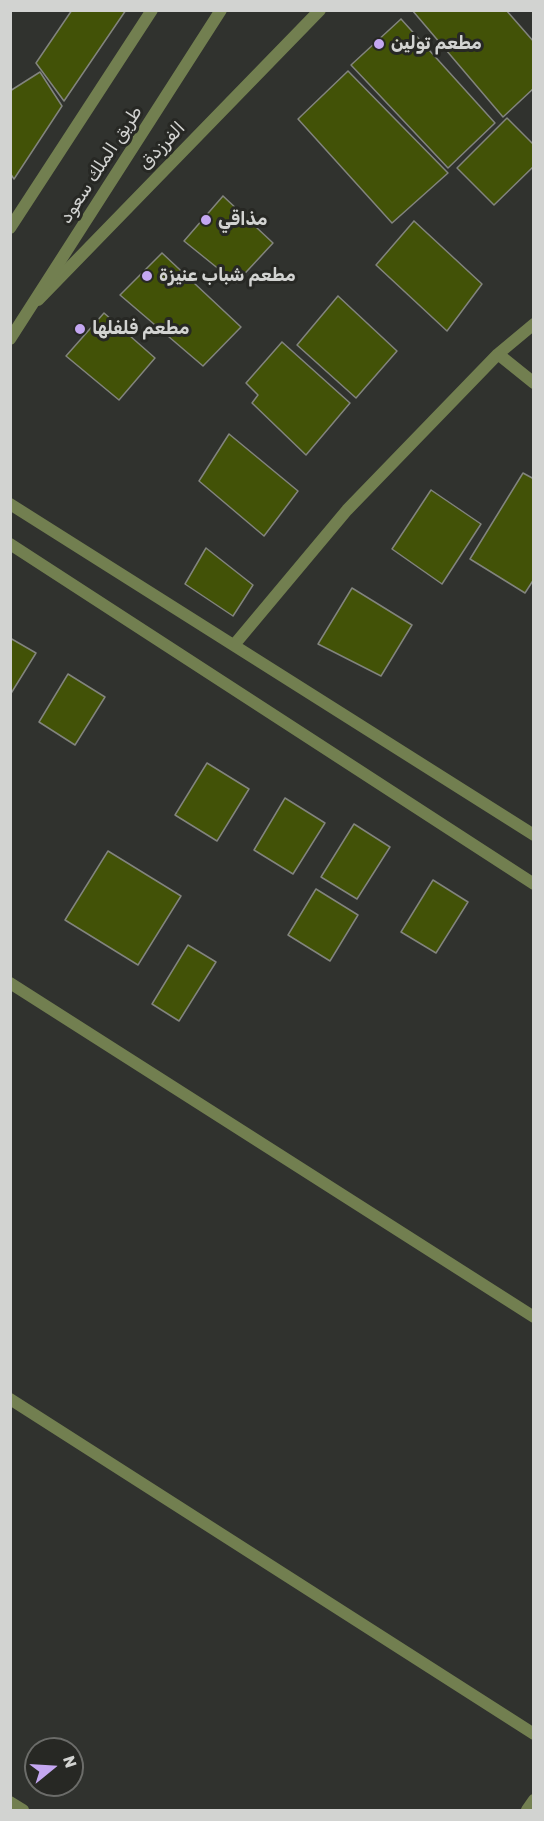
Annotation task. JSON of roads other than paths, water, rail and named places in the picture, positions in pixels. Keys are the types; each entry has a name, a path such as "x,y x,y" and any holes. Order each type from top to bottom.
{"street":[{"path":"10,228 152,10"},
{"name":"طريق الملك سعود","path":"10,339 221,10"},
{"name":"الفرزدق","path":"30,308 320,10"},
{"path":"234,645 347,510 498,354 534,324"},
{"path":"498,354 534,383"},
{"path":"10,504 534,835"},
{"path":"10,544 534,884"},
{"path":"10,983 534,1317"},
{"path":"10,1399 534,1734"},
{"path":"527,1810 534,1800"},
{"path":"10,1802 23,1810"}],"place":[{"name":"مطعم تولين","path":"379,44"},
{"name":"مذاقي","path":"206,220"},
{"name":"مطعم شباب عنيزة","path":"147,276"},
{"name":"مطعم فلفلها","path":"80,329"}]}
